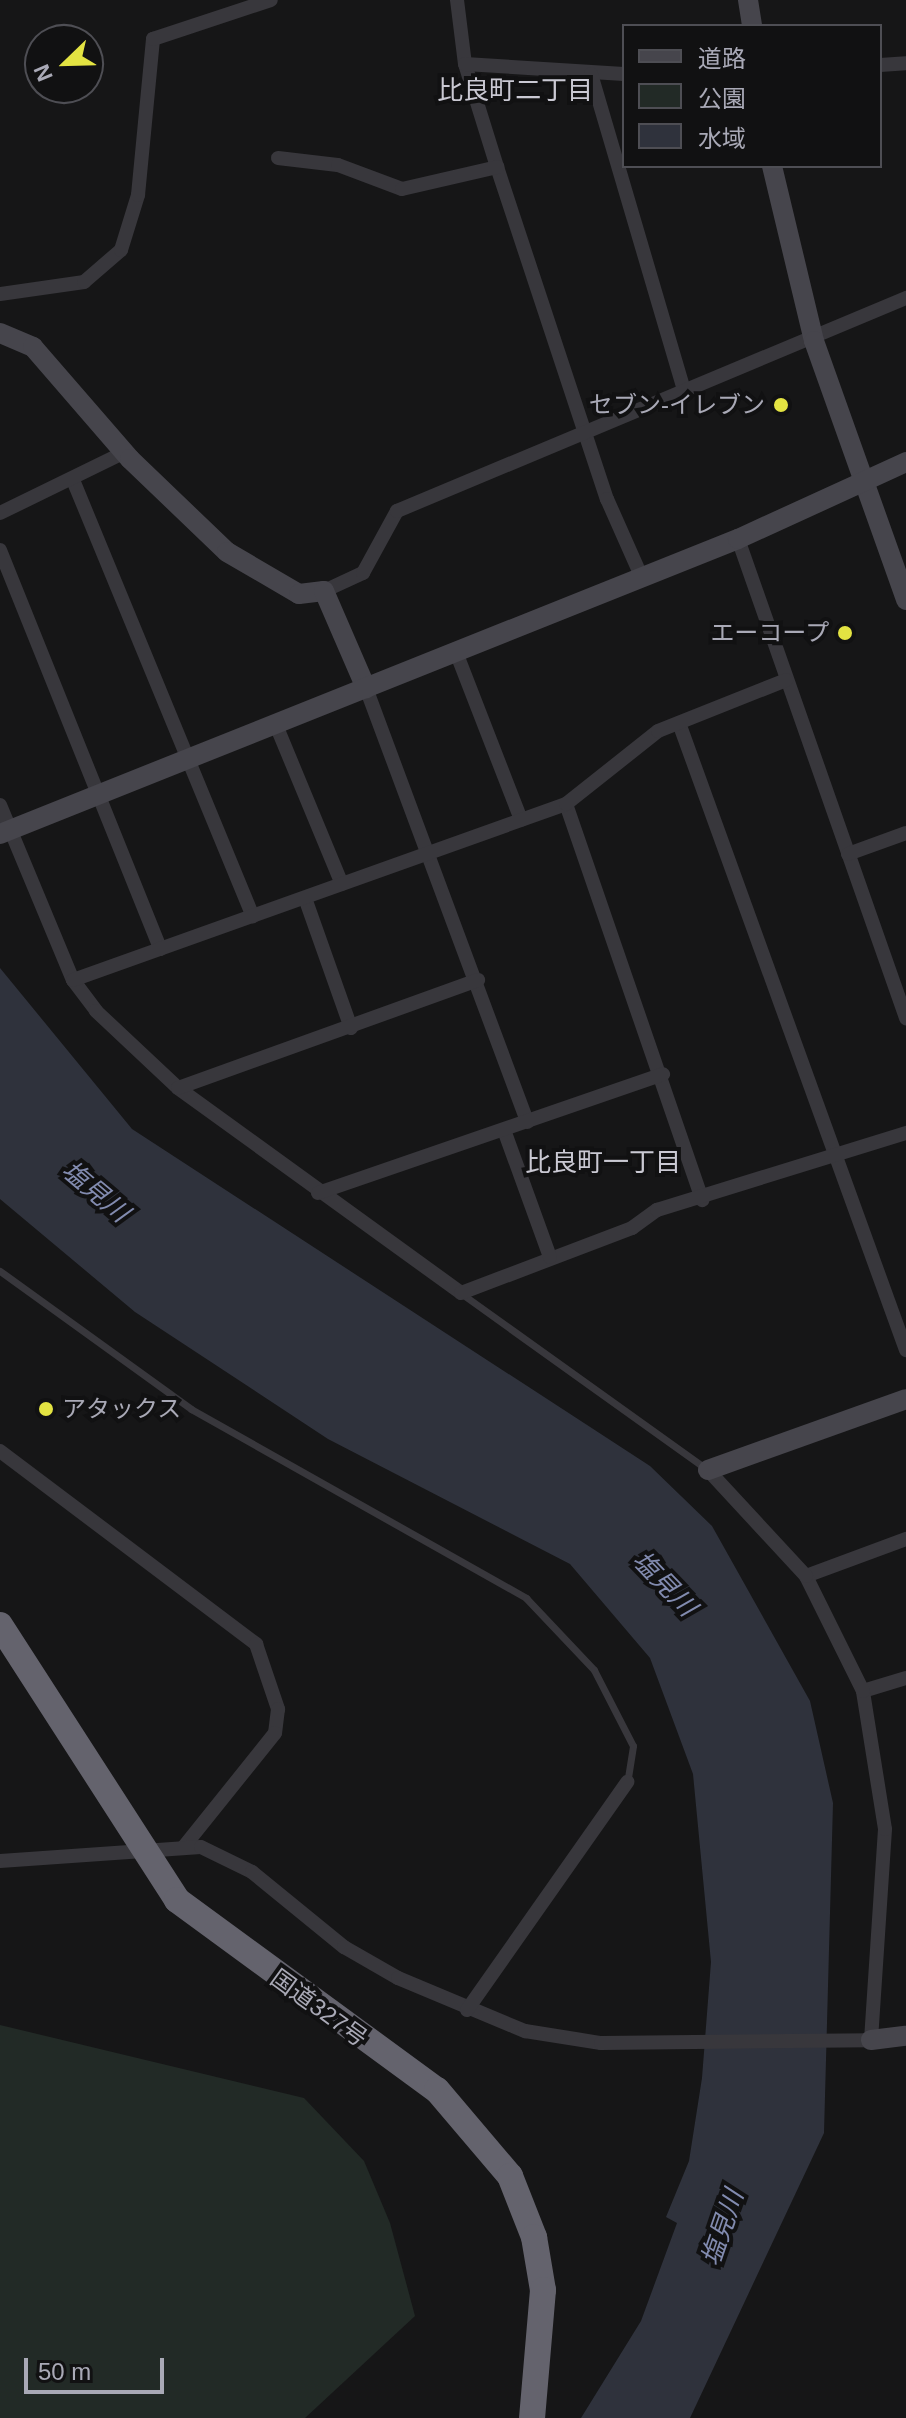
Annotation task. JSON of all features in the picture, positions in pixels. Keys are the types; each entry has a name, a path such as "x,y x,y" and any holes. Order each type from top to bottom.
{"highway":[{"name":"国道327号","path":"0,1625 141,1852 177,1900 227,1941 437,2090 510,2176 534,2237 543,2290 532,2418"}],"street":[{"path":"0,294 84,282 121,250 138,195 153,39 271,0"},
{"path":"457,0 465,64 497,167 583,433 642,578"},
{"path":"748,0 752,24"},
{"path":"882,65 906,63"},
{"path":"465,64 622,74"},
{"path":"591,74 684,390"},
{"path":"278,158 338,165 402,189 497,167"},
{"path":"772,168 814,341 906,600"},
{"path":"0,333 33,347 125,452 268,581 299,594 324,591 363,573 397,511 684,390 814,341 906,298"},
{"path":"0,513 125,452"},
{"path":"5,832 738,539 906,462"},
{"path":"73,480 253,916"},
{"path":"738,539 906,1018"},
{"path":"0,550 160,949"},
{"path":"324,591 433,852 527,1122"},
{"path":"456,652 521,820"},
{"path":"73,980 566,804 679,723 786,680"},
{"path":"679,723 906,1350"},
{"path":"276,725 342,884"},
{"path":"566,804 663,1074 702,1200"},
{"path":"0,805 5,832 73,980 178,1088 318,1193 461,1293 632,1228 657,1210 702,1200 906,1133"},
{"path":"848,854 906,833"},
{"path":"305,898 351,1028"},
{"path":"178,1088 478,980"},
{"path":"318,1193 663,1074"},
{"path":"504,1130 550,1257"},
{"path":"871,2040 885,1829 863,1691 806,1576 708,1470 906,1399"},
{"path":"0,1451 256,1644 278,1709 275,1733 183,1848"},
{"path":"806,1576 906,1539"},
{"path":"863,1691 906,1678"},
{"path":"467,2010 627,1782"},
{"path":"0,1861 201,1847 252,1872 344,1947 467,2010 525,2031 601,2043 871,2040 906,2036"}],"lane":[{"path":"0,1271 191,1409 526,1598 594,1670 633,1746 627,1782"},
{"path":"461,1293 708,1470"}],"green space":[{"path":"0,2025 304,2098 364,2161 390,2223 415,2316 305,2418 0,2418"}],"water":[{"name":"塩見川","path":"0,968 132,1129 650,1466 712,1526 810,1701 833,1803 824,2133 690,2418 581,2418 641,2321 677,2223 666,2217 689,2161 702,2078 711,1962 693,1774 650,1658 570,1564 328,1439 135,1312 0,1199"}],"place":[{"name":"セブン-イレブン","path":"781,405"},
{"name":"エーコープ","path":"845,633"},
{"name":"アタックス","path":"46,1409"}],"district":[{"name":"比良町二丁目","path":"515,91"},
{"name":"比良町一丁目","path":"603,1163"}]}
